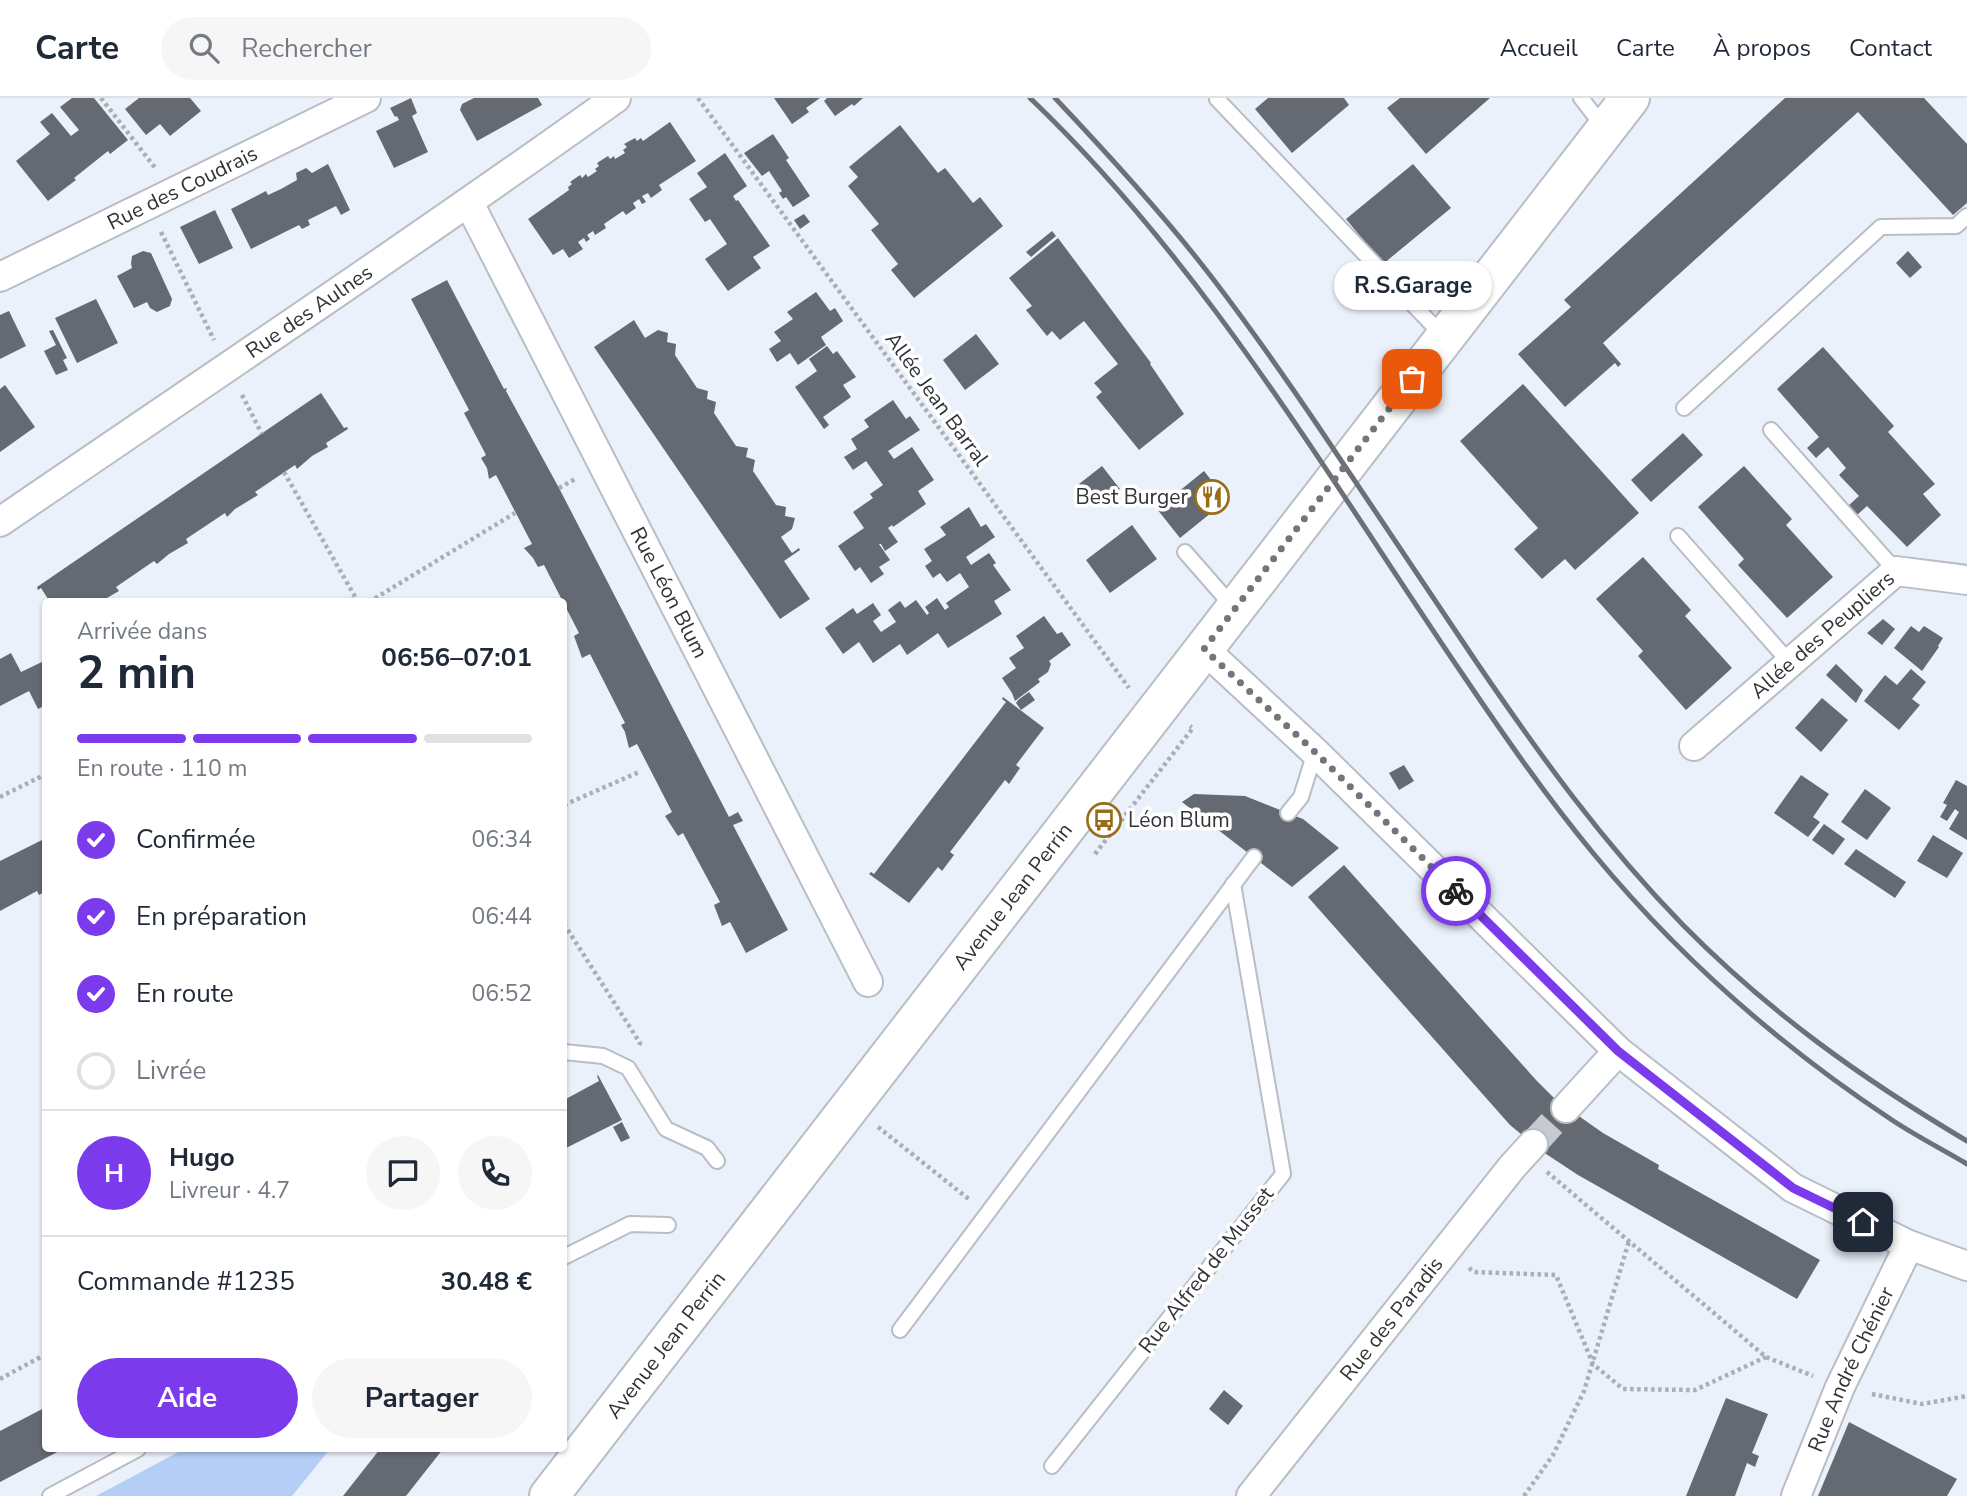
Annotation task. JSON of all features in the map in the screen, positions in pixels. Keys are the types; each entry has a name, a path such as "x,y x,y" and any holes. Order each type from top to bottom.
{"main road":[{"name":"Avenue Jean Perrin","path":"550,1496 1630,98"}],"street":[{"name":"Rue des Coudrais","path":"0,277 366,98"},
{"name":"Rue des Aulnes","path":"0,522 469,203 617,98"},
{"name":"Rue Léon Blum","path":"469,203 868,982"},
{"name":"Allée des Peupliers","path":"1694,746 1896,571 1967,580"},
{"path":"1204,649 1315,752 1618,1051 1793,1188 1909,1245 1967,1266"},
{"path":"1566,1108 1618,1051"},
{"name":"Rue des Paradis","path":"1251,1496 1529,1149"},
{"name":"Rue André Chénier","path":"1796,1496 1840,1387 1909,1245"}],"lane":[{"path":"1219,98 1217,99 1445,338"},
{"path":"1581,98 1606,130"},
{"path":"1684,408 1881,227 1956,226 1967,216"},
{"path":"1770,430 1896,571"},
{"path":"1678,536 1790,663"},
{"path":"1185,552 1235,609"},
{"path":"1288,813 1301,797 1315,752"},
{"path":"900,1330 1254,857"},
{"name":"Rue Alfred de Musset","path":"1052,1466 1283,1174 1233,884"},
{"path":"567,1052 603,1056 628,1068 666,1129 707,1148 717,1161"},
{"path":"567,1256 630,1224 668,1225"},
{"path":"50,1496 132,1452"}],"path":[{"path":"101,98 174,192"},
{"name":"Allée Jean Barral","path":"698,98 1151,719"},
{"path":"149,205 226,366 262,434"},
{"path":"284,472 356,598"},
{"path":"376,598 515,513"},
{"path":"567,804 639,772"},
{"path":"0,797 42,776"},
{"path":"567,929 640,1043 628,1068"},
{"path":"880,1129 987,1213"},
{"path":"1529,1149 1629,1241 1766,1357 1840,1387 1922,1404 1967,1396"},
{"path":"1524,1496 1553,1455 1584,1391 1629,1241"},
{"path":"1445,1251 1474,1272 1556,1275 1593,1364 1623,1389 1695,1390 1766,1357"},
{"path":"0,1379 42,1356"}],"shaded area":[{"path":"178,1452 328,1452 292,1496 96,1496"}],"building":[{"path":"72,98 94,98 128,140 110,154 108,151 48,201 16,161 50,134 40,122 52,113 71,136 79,130 60,107"},
{"path":"139,98 190,98 201,111 170,136 160,124 146,135 125,109"},
{"path":"411,98 417,113 412,116 428,152 394,168 376,131 399,120 390,108"},
{"path":"474,98 538,98 542,105 477,141 460,110 462,104"},
{"path":"774,98 820,98 806,108 809,112 792,124"},
{"path":"827,98 863,98 835,116 824,101"},
{"path":"1268,98 1344,98 1349,105 1292,153 1255,109"},
{"path":"1400,98 1490,98 1426,154 1387,108"},
{"path":"1785,98 1924,98 1967,144 1967,203 1953,215 1858,112 1603,343 1621,364 1618,367 1615,363 1565,407 1518,354 1571,307 1564,300"},
{"path":"670,122 696,161 659,185 662,190 651,198 648,193 642,196 646,202 642,204 639,199 633,203 636,208 626,215 623,211 604,224 606,228 595,235 593,231 587,235 590,239 586,242 584,238 578,242 583,249 569,258 563,249 553,255 528,219 569,190 568,187 572,184 570,182 580,175 582,178 586,174 588,177 597,171 597,163 608,156 610,159 614,156 615,159 625,153 623,150 627,147 624,144 635,138 637,141 641,138 643,141"},
{"path":"900,125 938,173 945,168 973,203 980,197 1003,226 914,298 891,270 898,264 871,230 879,224 848,186 858,177 849,167"},
{"path":"773,134 789,158 786,160 810,196 793,207 786,197 783,199 779,193 782,191 769,171 762,176 744,153"},
{"path":"725,153 747,186 733,196 770,246 753,257 761,268 728,291 705,259 727,244 710,219 705,222 689,199 707,187 697,173"},
{"path":"328,164 350,210 341,215 336,206 308,220 310,225 302,229 299,225 251,249 231,209 266,191 268,195 281,189 297,180 296,173 306,168 312,173"},
{"path":"1413,164 1451,208 1383,264 1346,219"},
{"path":"215,210 233,248 199,264 180,227"},
{"path":"804,214 810,222 800,229 794,220"},
{"path":"1052,231 1056,236 1031,257 1026,252"},
{"path":"1058,238 1151,363 1184,414 1139,450 1096,397 1102,392 1094,383 1118,364 1084,321 1060,340 1052,331 1047,336 1026,310 1032,306 1009,278"},
{"path":"143,251 151,253 172,299 170,306 157,312 150,308 147,302 134,308 117,276 132,268 132,256"},
{"path":"1908,251 1922,267 1910,278 1896,263"},
{"path":"447,280 504,389 507,388 506,391 729,817 738,812 743,821 733,825 788,930 746,953 730,922 722,926 714,905 720,902 683,833 678,836 665,816 672,812 637,744 629,748 621,725 625,723 590,654 582,658 574,636 579,633 567,610 567,598 561,598 544,565 538,567 524,548 532,544 496,475 489,479 481,458 486,455 464,413 469,410 411,299"},
{"path":"816,292 830,311 835,308 843,321 821,337 826,345 798,365 790,353 777,362 769,349 781,341 774,332 793,319 787,312"},
{"path":"96,299 118,343 77,363 55,318"},
{"path":"9,311 26,346 0,359 0,315"},
{"path":"634,320 645,338 658,330 668,333 667,342 676,344 675,355 697,388 708,391 707,399 716,402 714,413 736,446 748,448 746,457 755,460 753,471 776,505 786,507 785,516 795,518 792,529 781,537 792,553 799,548 800,550 784,561 810,599 780,619 594,347"},
{"path":"53,330 67,358 63,360 68,370 56,375 44,351 56,345 49,331"},
{"path":"976,334 999,364 965,390 943,360"},
{"path":"827,346 833,354 837,351 856,377 843,385 851,397 823,417 829,425 824,429 795,387 817,371 809,359"},
{"path":"1823,347 1894,426 1888,432 1935,484 1923,494 1941,515 1907,547 1867,506 1856,516 1848,506 1859,496 1839,475 1846,468 1828,447 1816,458 1807,448 1819,437 1777,389"},
{"path":"1523,384 1639,513 1575,570 1565,559 1542,579 1514,549 1538,528 1460,441"},
{"path":"5,385 35,427 0,452 0,389"},
{"path":"321,393 344,428 347,427 348,429 326,443 328,447 297,469 295,465 255,492 258,495 227,517 225,513 186,539 188,543 157,564 154,561 116,587 119,591 107,598 47,598 41,588 38,590 37,587"},
{"path":"893,400 906,419 910,416 920,430 888,451 894,459 912,447 934,480 918,491 926,504 888,528 898,542 885,551 879,544 890,560 879,567 884,574 871,583 860,567 855,571 838,546 864,528 853,512 873,498 870,494 883,485 866,461 853,470 844,457 857,449 851,439 869,427 864,420"},
{"path":"1683,433 1703,455 1651,502 1631,480"},
{"path":"1102,466 1120,489 1097,507 1079,484"},
{"path":"1744,466 1792,519 1786,525 1833,577 1787,618 1738,565 1744,559 1698,507"},
{"path":"1204,471 1227,500 1180,538 1157,509"},
{"path":"969,507 981,527 986,524 995,537 966,557 971,565 989,553 996,563 993,565 1011,590 994,601 1002,614 948,648 938,633 907,655 900,644 873,663 859,642 843,654 825,628 853,608 857,614 873,603 881,615 873,621 881,632 896,622 888,610 900,601 905,608 916,600 927,615 929,613 925,607 937,598 945,610 949,607 946,603 969,587 960,573 947,582 940,573 933,578 925,566 932,561 924,549 946,535 940,527"},
{"path":"1132,525 1157,559 1110,593 1086,560"},
{"path":"1643,557 1691,610 1685,616 1732,668 1686,710 1638,656 1643,651 1596,599"},
{"path":"1044,616 1057,634 1062,632 1071,645 1049,661 1051,664 1048,672 1038,679 1040,682 1015,701 1002,678 1016,668 1009,658 1024,648 1016,636"},
{"path":"1883,619 1895,629 1882,645 1867,633"},
{"path":"1911,626 1919,632 1924,626 1943,638 1922,671 1894,648"},
{"path":"11,653 21,672 42,662 42,707 38,709 29,691 0,706 0,659"},
{"path":"1836,664 1863,690 1856,703 1826,675"},
{"path":"1911,669 1926,682 1912,699 1920,705 1899,730 1864,701 1885,675 1897,685"},
{"path":"1029,692 1035,700 1021,710 1016,703"},
{"path":"1003,697 1044,728 1016,765 1020,768 1009,784 1005,780 950,852 954,855 942,871 938,867 909,903 869,874 874,874 1006,702"},
{"path":"1822,698 1848,720 1821,752 1795,728"},
{"path":"1404,765 1414,781 1399,790 1389,773"},
{"path":"1801,775 1829,794 1813,817 1820,822 1808,837 1774,813"},
{"path":"1956,780 1967,786 1967,840 1949,829 1959,812 1955,809 1947,821 1940,817 1947,805 1943,803"},
{"path":"1865,789 1891,808 1867,840 1841,822"},
{"path":"1194,794 1245,796 1303,819 1339,848 1292,887 1182,802"},
{"path":"1824,824 1845,839 1833,855 1812,840"},
{"path":"1933,835 1963,853 1947,878 1917,861"},
{"path":"42,840 42,893 39,895 37,891 0,911 0,861"},
{"path":"1856,849 1906,882 1895,898 1844,864"},
{"path":"1344,865 1556,1100 1603,1133 1659,1165 1658,1169 1820,1260 1797,1299 1578,1175 1540,1150 1510,1125 1308,897"},
{"path":"597,1076 622,1120 567,1148 567,1098 599,1081"},
{"path":"622,1122 630,1138 621,1142 613,1127"},
{"path":"1224,1390 1243,1406 1228,1425 1209,1409"},
{"path":"1726,1398 1768,1414 1752,1453 1759,1456 1755,1467 1747,1463 1735,1496 1686,1496"},
{"path":"42,1409 42,1452 57,1452 0,1482 0,1431"},
{"path":"1849,1422 1957,1479 1947,1496 1818,1496"},
{"path":"378,1452 441,1452 406,1496 343,1496"}],"tunnel":[{"path":"1533,1144 1566,1108"}],"railway":[{"path":"1030,98 1093,162 1152,230 1208,301 1312,448 1541,787 1626,891 1695,963 1810,1062 1910,1132 1967,1164"},
{"path":"1055,98 1147,198 1230,301 1304,405 1523,730 1626,862 1683,925 1783,1015 1853,1068 1967,1141"}],"way so far":[{"path":"1412,379 1204,649 1315,752 1456,891"}],"place":[{"name":"R.S.Garage","path":"1412,379"},
{"name":"Best Burger","path":"1212,497"},
{"name":"Léon Blum","path":"1104,820"}],"route":[{"path":"1456,891 1618,1051 1793,1188 1863,1222"}]}
